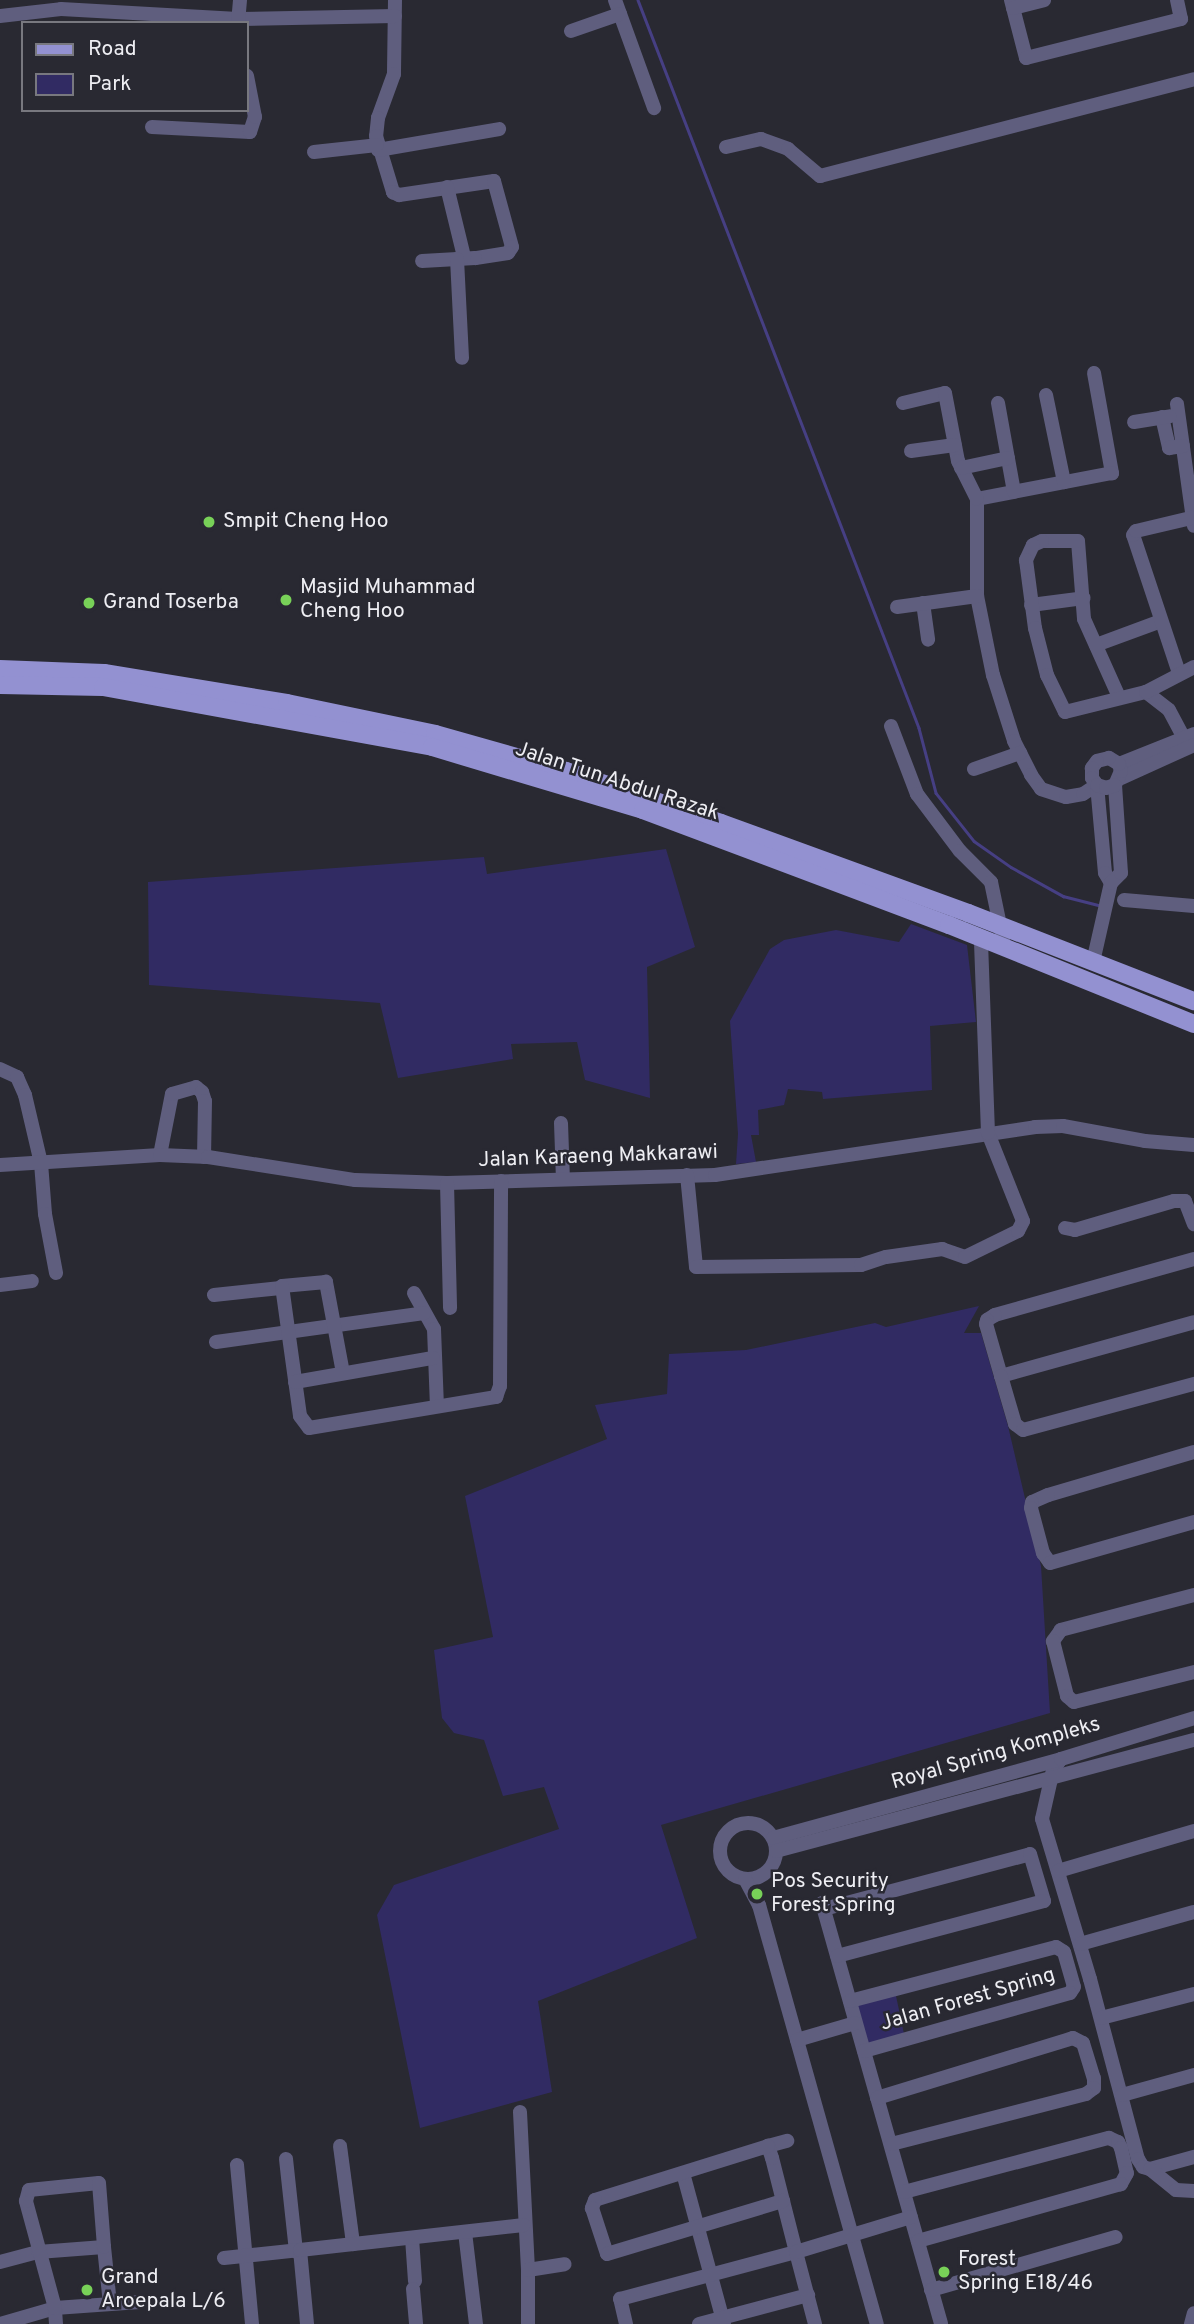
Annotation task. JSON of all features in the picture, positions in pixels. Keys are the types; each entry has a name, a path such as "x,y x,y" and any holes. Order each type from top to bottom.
{"main road":[{"name":"Jalan Tun Abdul Razak","path":"0,669 104,673 287,703 645,797 1194,1001"},
{"name":"Jalan Tun Abdul Razak","path":"0,685 103,687 433,740 643,810 981,939 1194,1024"}],"street":[{"path":"238,21 240,0"},
{"path":"395,0 394,74 378,118 378,148 396,195 492,181 500,198 512,250 475,258 422,261"},
{"path":"1044,0 1012,4 1026,58 1181,19 1177,0"},
{"path":"0,16 26,17 61,5 220,21 395,16"},
{"path":"571,31 617,7 654,108"},
{"path":"726,147 761,139 788,149 820,176 1194,79"},
{"path":"152,127 250,132 255,117 248,81"},
{"path":"313,152 378,148 499,129"},
{"path":"447,187 461,258 462,358"},
{"path":"976,499 1112,473 1094,373"},
{"path":"903,403 945,393 961,468 976,499 977,596 993,675 1020,753 1041,789 1050,794 1066,797 1083,794 1097,785"},
{"path":"1046,395 1064,482"},
{"path":"998,403 1014,492"},
{"path":"1134,422 1162,417 1178,409 1191,492 1193,523 1133,533 1175,676 1170,710"},
{"path":"1162,417 1169,448 1183,446"},
{"path":"911,451 955,445"},
{"path":"961,468 1008,458"},
{"path":"1119,697 1084,619 1078,541 1042,541 1033,545 1026,555 1031,605 1042,660 1065,712 1146,691 1194,667"},
{"path":"897,607 977,596"},
{"path":"1031,605 1084,598"},
{"path":"923,603 929,640"},
{"path":"1096,645 1161,621"},
{"path":"1097,785 1106,788 1118,776 1190,741 1170,710 1146,691"},
{"path":"891,726 917,794 960,851 990,882 1006,949"},
{"path":"974,769 1020,753"},
{"path":"1093,962 1110,888 1121,873 1111,834 1110,816 1118,776 1109,758 1097,761 1092,768 1092,778 1110,816"},
{"path":"1124,900 1194,906"},
{"path":"687,1175 696,1267 861,1265 886,1256 942,1249 965,1257 1018,1231 1022,1224 988,1133 981,939"},
{"path":"0,1069 12,1072 20,1084 41,1163 45,1214 56,1273"},
{"path":"160,1155 171,1095 178,1090 196,1087 202,1092 205,1101 204,1157"},
{"path":"561,1123 563,1179"},
{"name":"Jalan Karaeng Makkarawi","path":"0,1165 160,1155 204,1157 327,1177 447,1183 687,1175 783,1166 988,1133 1063,1126 1145,1141 1194,1145"},
{"path":"281,1287 300,1416 309,1428 496,1397 499,1393 501,1181"},
{"path":"447,1183 450,1308"},
{"path":"1065,1228 1075,1230 1174,1201 1185,1201 1194,1224"},
{"path":"1194,1259 989,1318 986,1324 1015,1424 1023,1430 1194,1384"},
{"path":"0,1285 32,1281"},
{"path":"214,1295 326,1282 342,1373"},
{"path":"414,1293 434,1329 436,1345 433,1358 437,1406"},
{"path":"216,1342 424,1313"},
{"path":"1001,1376 1194,1322"},
{"path":"295,1382 433,1358"},
{"path":"1194,1452 1048,1495 1032,1502 1031,1508 1043,1553 1050,1563 1194,1521"},
{"path":"1194,1595 1061,1630 1054,1641 1067,1696 1074,1702 1194,1672"},
{"name":"Royal Spring Kompleks","path":"775,1845 809,1827 1061,1759 1194,1718"},
{"name":"Royal Spring Kompleks","path":"775,1845 816,1842 1194,1740"},
{"path":"1061,1759 1053,1770 1054,1778 1042,1819 1080,1944 1140,2164 1176,2190 1194,2192"},
{"path":"749,1823 765,1829 775,1845 771,1867 762,1876 745,1880 733,1875 724,1866 720,1854 723,1837 736,1826 749,1823"},
{"path":"1058,1871 1194,1830"},
{"name":"Jalan Forest Spring","path":"837,1956 1044,1901 1030,1854 823,1906 855,2023 941,2324"},
{"path":"759,1905 762,1876"},
{"path":"745,1880 759,1905 877,2324"},
{"path":"1080,1944 1194,1912"},
{"name":"Jalan Forest Spring","path":"850,2001 1056,1947 1064,1952 1074,1987 1070,1993 864,2051"},
{"path":"1101,2018 1194,1994"},
{"name":"Jalan Forest Spring","path":"797,2040 855,2023"},
{"path":"877,2098 1073,2038 1083,2043 1094,2078 1094,2088 1086,2094 891,2144"},
{"path":"1122,2095 1194,2075"},
{"path":"520,2112 528,2324"},
{"path":"904,2192 1109,2138 1118,2141 1121,2148 1127,2173 1121,2184 918,2241"},
{"path":"783,2201 607,2254 592,2208 595,2200 787,2141"},
{"path":"340,2146 353,2244"},
{"path":"768,2146 816,2324"},
{"path":"1150,2169 1194,2157"},
{"path":"286,2160 307,2324"},
{"path":"237,2165 252,2324"},
{"path":"683,2173 723,2321"},
{"path":"56,2324 55,2308 26,2201 33,2188 99,2183 110,2304"},
{"path":"626,2324 620,2299 796,2252 911,2217"},
{"path":"224,2258 524,2225"},
{"path":"465,2232 476,2324"},
{"path":"931,2290 1116,2237"},
{"path":"412,2238 416,2324"},
{"path":"0,2262 38,2252 104,2247"},
{"path":"528,2270 565,2264"},
{"path":"699,2324 723,2321 808,2295"},
{"path":"0,2324 55,2308 141,2302"},
{"path":"1191,2324 1194,2313"}],"green space":[{"path":"666,849 695,947 647,967 650,1098 585,1080 577,1042 511,1044 513,1059 398,1078 380,1003 149,985 148,882 484,857 487,874"},
{"path":"911,924 967,945 976,1022 930,1026 932,1090 823,1099 822,1092 788,1089 784,1105 758,1110 759,1135 751,1135 756,1162 736,1164 738,1134 730,1021 770,949 784,940 836,930 899,942"},
{"path":"979,1306 964,1333 981,1333 1008,1426 1041,1566 1050,1713 661,1825 697,1938 538,2001 552,2092 420,2128 377,1915 394,1885 559,1829 544,1787 503,1796 484,1740 454,1733 442,1718 434,1650 493,1637 465,1496 607,1439 595,1405 667,1394 669,1354 746,1350 875,1323 886,1327"},
{"path":"895,1991 904,2034 868,2044 856,2002"}],"waterway":[{"path":"638,0 919,728 936,793 974,841 1011,867 1063,896 1102,906"}],"place":[{"name":"Smpit Cheng Hoo","path":"209,522"},
{"name":"Masjid Muhammad Cheng Hoo","path":"286,600"},
{"name":"Grand Toserba","path":"89,603"},
{"name":"Pos Security Forest Spring","path":"757,1894"},
{"name":"Forest Spring E18/46","path":"944,2272"},
{"name":"Grand Aroepala L/6","path":"87,2290"}]}
